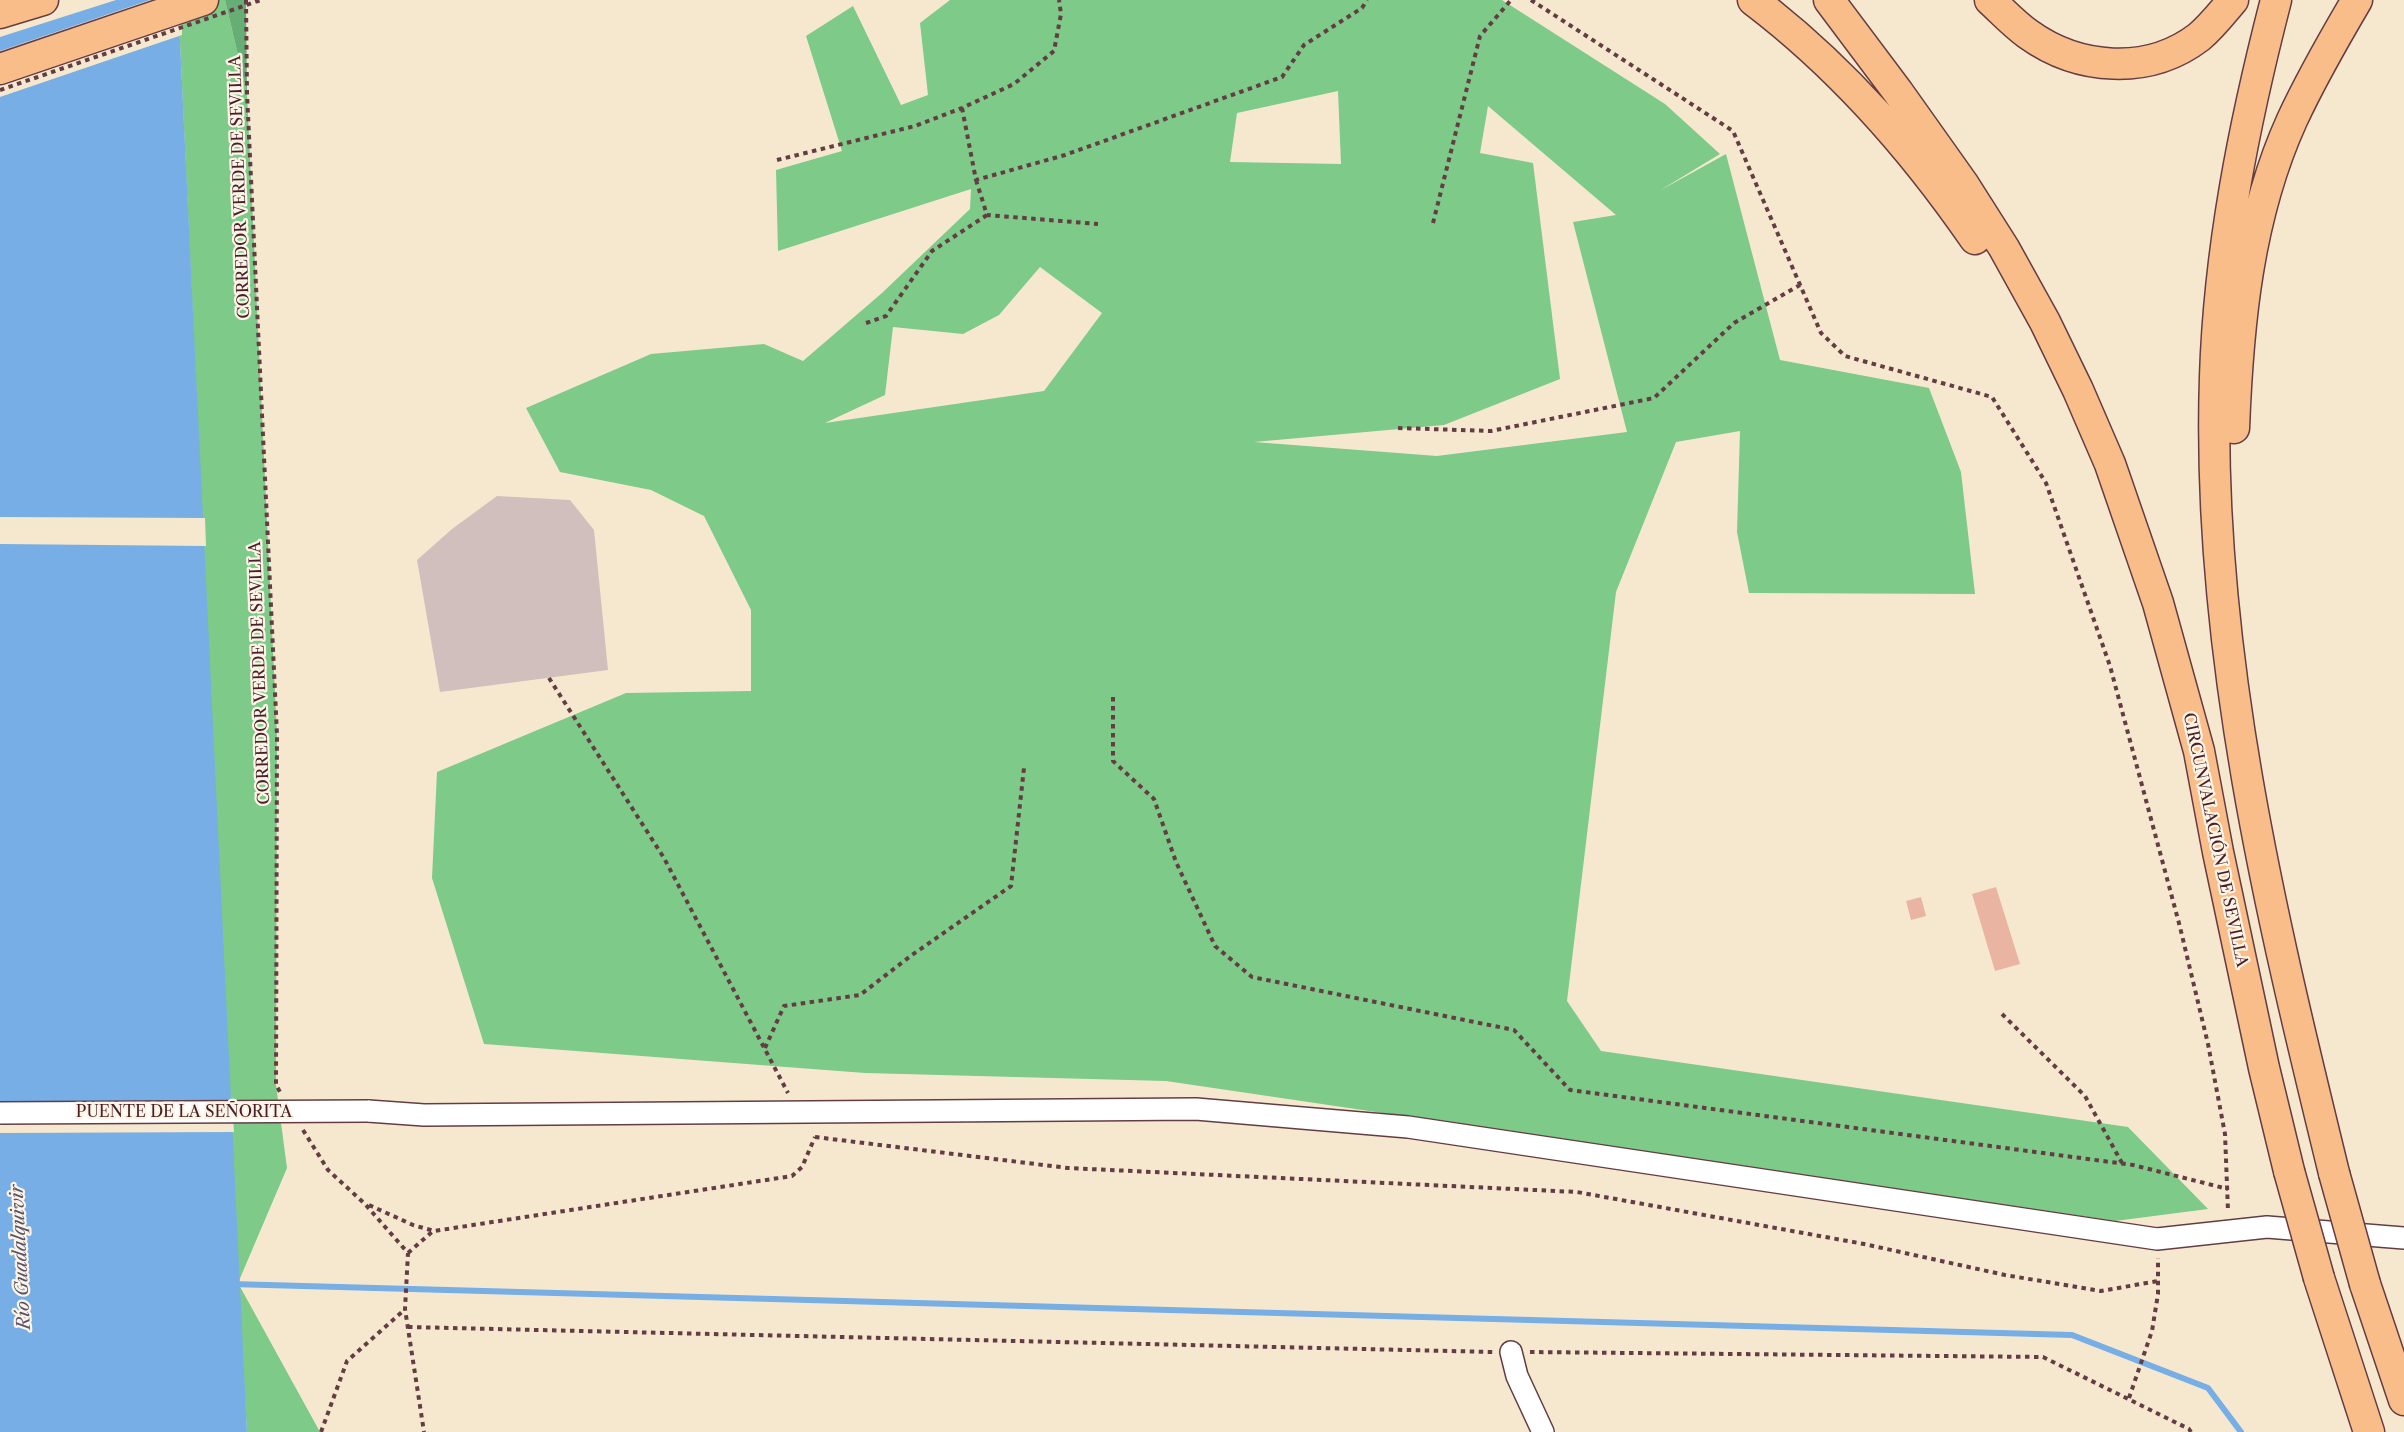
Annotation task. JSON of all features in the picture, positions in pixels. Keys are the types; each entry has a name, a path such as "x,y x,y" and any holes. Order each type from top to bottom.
{"highway":[{"path":"0,13 43,0"},
{"path":"0,69 203,0"},
{"path":"1753,0 1793,30 1864,99 1943,192 2014,300 2144,560"},
{"name":"CIRCUNVALACIÓN DE SEVILLA","path":"1828,0 1898,92 1964,185 2004,248 2078,390 2110,464 2144,560 2199,751 2249,1000 2289,1171 2319,1278 2369,1432"},
{"path":"1848,0 1970,164 2024,253 2081,355 2134,480 2176,607 2189,663 2199,751"},
{"path":"1990,0 2028,34 2047,45 2069,56 2119,65 2160,57 2197,38 2216,21 2233,0"},
{"path":"2276,0 2242,141 2223,271 2215,376 2215,511 2226,632 2254,818 2268,889 2334,1173 2365,1284 2404,1400"},
{"path":"2226,632 2236,380 2243,303 2253,245 2269,183 2291,122 2357,0"}],"street":[{"name":"PUENTE DE LA SEÑORITA","path":"0,1113 368,1111 424,1115 1196,1108 1408,1127 2157,1245 2229,1231 2267,1227 2404,1238"},
{"path":"1511,1352 1517,1376 1543,1432"}],"path":[{"name":"CORREDOR VERDE DE SEVILLA","path":"246,0 248,117 277,735 276,1085 282,1094"},
{"path":"0,90 261,0"},
{"path":"777,160 915,126 1014,84 1054,51 1061,14 1059,0"},
{"path":"975,180 1065,155 1282,77 1304,45 1362,8 1367,0"},
{"path":"1433,223 1480,36 1511,0"},
{"path":"1531,0 1733,131 1821,333 1845,356 1992,397 2046,483 2110,666 2180,927 2208,1044 2225,1134 2229,1231"},
{"path":"962,108 975,180 987,215"},
{"path":"866,323 886,316 932,252 987,215 1098,224"},
{"path":"1398,428 1491,431 1654,398 1734,323 1800,285"},
{"path":"365,1204 413,1225 434,1231 792,1176 802,1167 815,1137 806,1112 765,1049 664,858 549,678"},
{"path":"1113,697 1113,761 1154,799 1176,862 1215,945 1252,977 1514,1030 1570,1090 2123,1164 2228,1189"},
{"path":"765,1049 784,1006 860,995 912,955 1011,886 1024,768"},
{"path":"2002,1014 2085,1096 2123,1164"},
{"path":"299,1123 328,1170 365,1204 408,1253"},
{"path":"815,1137 1068,1168 1577,1192 1864,1244 2005,1275 2101,1291 2158,1281"},
{"path":"424,1432 405,1309 406,1276 408,1253 434,1231"},
{"path":"2129,1398 2152,1331 2158,1294 2157,1245"},
{"path":"321,1432 347,1361 405,1309"},
{"path":"408,1327 1511,1352 2043,1357 2129,1398 2191,1432"}],"shaded area":[{"path":"497,496 570,500 594,530 608,670 440,692 417,560 452,529"}],"green space":[{"path":"178,0 225,0 247,93 277,735 276,1085 287,1168 238,1283"},
{"path":"225,0 246,0 247,93"},
{"path":"950,0 1502,0 1665,104 1720,154 1659,191 1726,154 1780,360 1929,388 1961,472 1975,594 1749,593 1737,532 1740,431 1676,442 1616,592 1567,1001 1601,1051 2128,1127 2208,1209 2115,1221 1166,1081 865,1073 484,1044 432,878 437,772 626,693 751,691 751,610 704,516 651,490 560,472 526,408 651,354 764,344 803,361 882,293 970,209 971,189 778,251 776,170 842,151 806,36 853,6 901,105 928,95 920,23","holes":["1338,91 1341,164 1230,162 1237,113","1488,106 1616,215 1573,222 1627,432 1437,456 1254,442 1444,425 1560,379 1533,163 1480,153","1040,267 1102,313 1044,391 825,423 885,395 893,327 963,334 999,315"]},
{"path":"238,1283 320,1432 247,1432"}],"water":[{"name":"Río Guadalquivir","path":"0,0 178,0 247,1432 0,1432"}],"pier":[{"path":"0,0 116,0 0,37"},
{"path":"150,0 181,0 182,35 0,97 0,51"},
{"path":"0,517 205,518 206,546 0,544"},
{"path":"232,1101 234,1132 0,1133 0,1102"}],"building":[{"path":"1996,887 2020,964 1995,971 1972,894"},
{"path":"1921,897 1926,916 1911,920 1906,901"}],"waterway":[{"path":"231,1284 2072,1335 2208,1388 2241,1432"}]}
